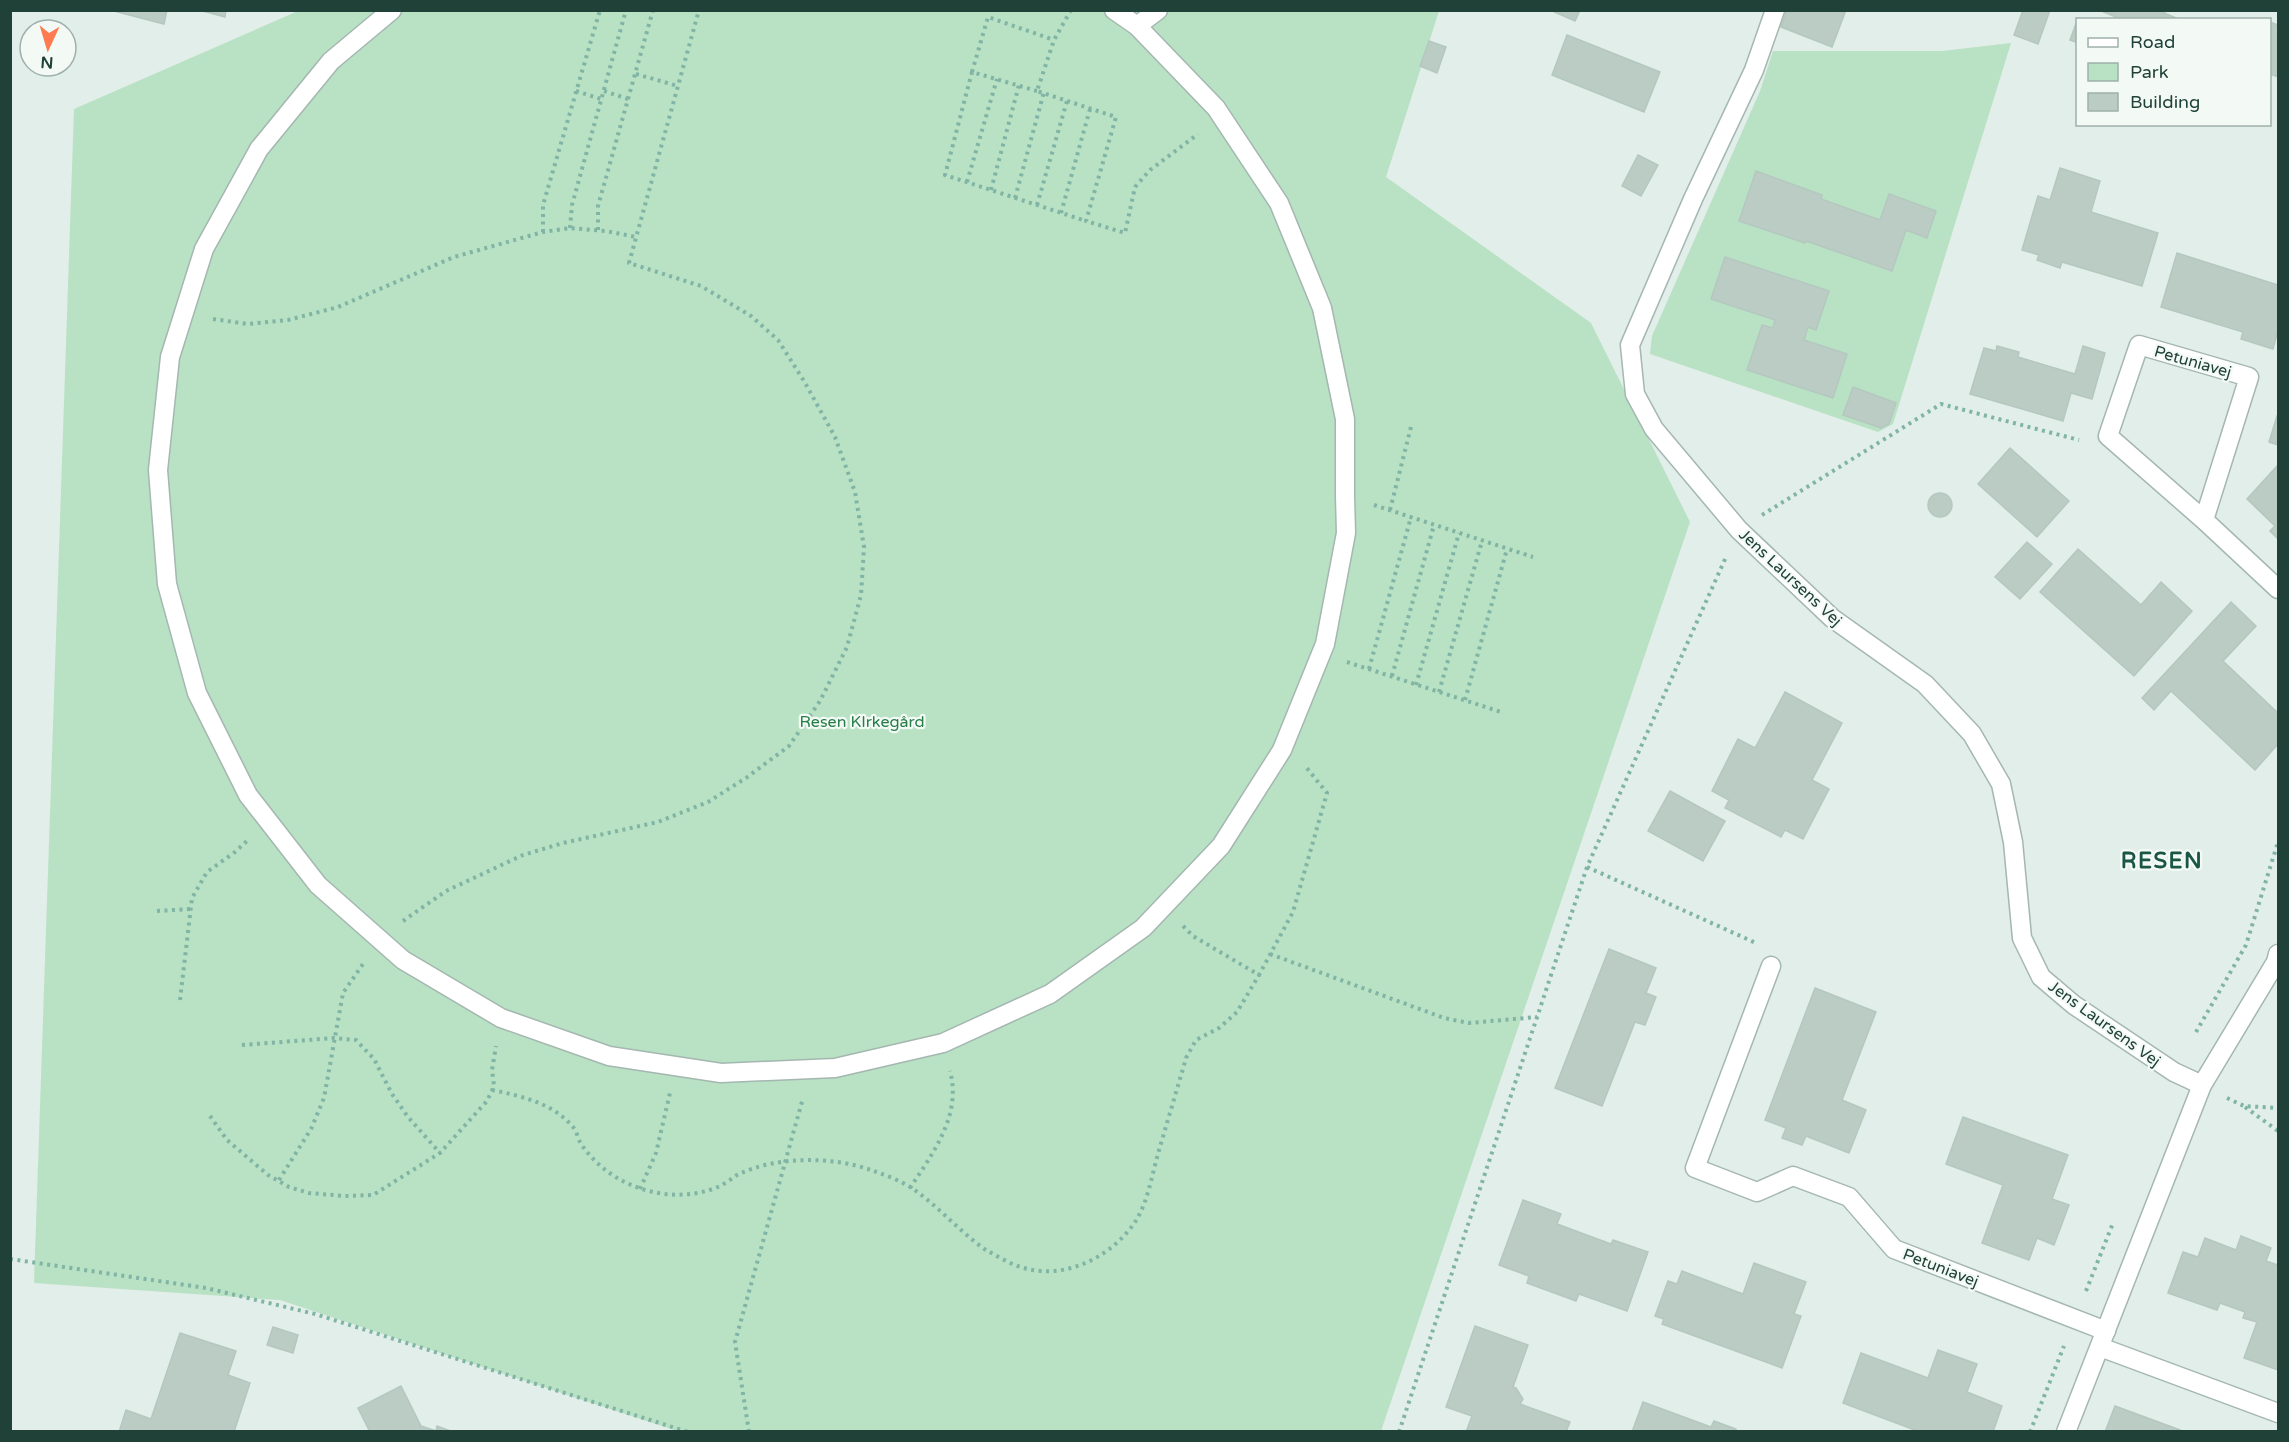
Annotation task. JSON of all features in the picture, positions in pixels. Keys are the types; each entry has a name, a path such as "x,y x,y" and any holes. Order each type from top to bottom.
{"street":[{"path":"392,10 331,61 259,149 204,249 170,357 158,470 167,584 197,693 248,795 268,821 318,885 403,960 501,1018 609,1056 721,1073 835,1068 943,1043 1050,994 1143,928 1221,846 1281,753 1321,653 1346,533 1345,419 1322,308 1279,203 1216,108 1137,26 1114,10"},
{"path":"1137,26 1158,10"},
{"name":"Jens Laursens Vej","path":"1775,10 1754,70 1690,207 1630,345 1635,393 1654,429 1738,530 1832,618 1925,684 1972,734 2001,784 2013,842 2022,938 2041,977 2074,1005 2174,1072 2202,1085"},
{"name":"Petuniavej","path":"2108,436 2139,345 2249,377 2204,520"},
{"path":"2108,436 2278,589"},
{"path":"2066,1431 2202,1085 2276,962 2278,954"},
{"name":"Petuniavej","path":"1770,966 1695,1168 1756,1191 1793,1176 1849,1197 1894,1249 2278,1413"}],"path":[{"path":"543,232 543,205 600,10"},
{"path":"570,228 572,204 626,10"},
{"path":"598,230 598,206 653,10"},
{"path":"279,1180 311,1129 324,1098 342,993 381,940 406,918 446,891 514,859 563,843 658,822 708,802 746,778 789,746 820,700 847,647 861,595 864,547 855,492 835,437 804,381 778,340 752,316 701,286 629,263 699,10"},
{"path":"1037,91 1054,40 1071,10"},
{"path":"1054,40 988,17 945,175 1125,233 1135,187 1150,170 1222,117"},
{"path":"972,72 1116,117 1086,221"},
{"path":"636,74 678,86"},
{"path":"967,182 997,79"},
{"path":"991,190 1019,85"},
{"path":"576,91 601,99"},
{"path":"603,92 628,99"},
{"path":"1015,198 1044,93"},
{"path":"1037,205 1067,100"},
{"path":"1061,213 1090,109"},
{"path":"185,312 216,320 248,324 288,320 338,307 454,257 543,232 570,228 598,230 636,237"},
{"path":"1399,1431 1587,867 1738,530 1941,404 2092,443 2108,436"},
{"path":"1390,510 1412,423"},
{"path":"1345,496 1533,557"},
{"path":"1369,669 1411,517"},
{"path":"1392,676 1434,525"},
{"path":"1416,685 1459,533"},
{"path":"1439,692 1482,541"},
{"path":"1465,700 1507,549"},
{"path":"1321,653 1504,713"},
{"path":"492,1090 519,1095 541,1103 574,1128 581,1144 616,1179 640,1189 666,1194 694,1194 719,1187 739,1175 786,1161 821,1160 850,1164 871,1170 910,1188 984,1248 1007,1262 1028,1269 1051,1271 1100,1257 1120,1240 1137,1218 1148,1192 1186,1058 1196,1040 1219,1028 1237,1012 1293,912 1327,793 1303,764 1281,753"},
{"path":"180,1000 192,897 207,872 235,852 268,821"},
{"path":"1587,867 1756,943 1770,966"},
{"path":"1164,907 1193,936 1259,975"},
{"path":"157,911 191,909"},
{"path":"1270,954 1444,1018 1469,1023 1537,1017"},
{"path":"210,1116 227,1140 268,1176 289,1187 309,1193 345,1196 373,1194 440,1153 487,1101 494,1086 492,1070 501,1018"},
{"path":"242,1045 334,1038 356,1040 374,1059 402,1109 440,1153"},
{"path":"910,1188 939,1143 951,1112 953,1082 943,1043"},
{"path":"640,1189 656,1154 666,1120 675,1066"},
{"path":"749,1431 735,1342 811,1069"},
{"path":"2202,1085 2244,1106 2278,1131"},
{"path":"2244,1106 2278,1108"},
{"path":"10,1259 206,1288 315,1314 688,1431"}],"green space":[{"name":"Resen KIrkegård","path":"298,11 1439,11 1386,177 1591,323 1690,522 1381,1431 677,1431 280,1300 34,1283 74,109"},
{"path":"2011,43 1893,424 1878,432 1650,354 1652,336 1760,91 1773,51 1942,51"}],"building":[{"path":"110,10 167,10 164,24"},
{"path":"199,10 226,10 225,17"},
{"path":"1550,10 1580,10 1575,21"},
{"path":"1787,10 1846,10 1832,47 1781,27"},
{"path":"2023,10 2050,10 2038,44 2014,35"},
{"path":"2099,10 2166,10 2164,13 2176,18 2118,18"},
{"path":"2271,22 2278,25 2278,77 2271,74"},
{"path":"2076,24 2076,42 2070,40"},
{"path":"1567,35 1660,72 1644,112 1552,75"},
{"path":"1429,41 1446,47 1437,73 1420,66"},
{"path":"1638,155 1658,165 1641,196 1622,186"},
{"path":"2060,168 2100,181 2091,212 2158,233 2142,286 2062,262 2060,268 2037,260 2039,255 2022,250 2038,196 2050,200"},
{"path":"1756,171 1822,195 1821,199 1880,220 1889,194 1936,211 1927,238 1906,230 1892,271 1806,241 1805,243 1739,221"},
{"path":"2177,253 2278,285 2278,331 2273,349 2241,339 2243,332 2161,307"},
{"path":"1725,257 1829,291 1816,330 1808,327 1804,340 1847,354 1833,398 1747,370 1762,325 1773,328 1775,320 1711,299"},
{"path":"1997,346 2019,352 2018,357 2075,374 2083,346 2105,353 2092,399 2071,393 2063,421 1970,394 1984,348 1996,351"},
{"path":"1853,387 1896,403 1889,424 1881,428 1843,415"},
{"path":"2278,417 2278,445 2269,442"},
{"path":"2010,448 2069,501 2037,537 1978,484"},
{"path":"2278,465 2278,539 2270,531 2275,526 2247,499"},
{"path":"1940,493 1945,494 1951,500 1951,510 1945,516 1940,517 1935,516 1929,510 1928,505 1929,500 1935,494"},
{"path":"2027,542 2052,564 2020,599 1995,577"},
{"path":"2078,549 2141,605 2161,582 2192,611 2134,676 2040,592"},
{"path":"2231,602 2256,626 2223,661 2278,713 2278,744 2255,770 2171,691 2154,710 2142,698"},
{"path":"1785,692 1842,723 1812,780 1829,789 1803,839 1785,830 1781,837 1725,808 1729,800 1712,791 1738,739 1755,748"},
{"path":"1670,791 1725,821 1703,861 1648,831"},
{"path":"1609,949 1656,968 1646,993 1656,997 1645,1025 1635,1022 1602,1106 1555,1088"},
{"path":"1815,988 1876,1012 1842,1100 1866,1110 1849,1153 1806,1136 1802,1145 1782,1138 1786,1128 1765,1120"},
{"path":"1963,1117 2068,1155 2052,1199 2069,1205 2054,1245 2037,1238 2029,1260 1982,1243 2003,1185 1946,1164"},
{"path":"1523,1200 1561,1214 1557,1224 1611,1244 1613,1240 1648,1252 1627,1311 1579,1294 1576,1301 1527,1283 1529,1276 1499,1265"},
{"path":"2241,1236 2271,1248 2266,1261 2278,1265 2278,1370 2244,1358 2257,1322 2243,1318 2245,1312 2220,1303 2217,1310 2168,1293 2183,1252 2198,1257 2205,1238 2236,1250"},
{"path":"1754,1263 1806,1282 1794,1314 1801,1316 1782,1368 1662,1324 1664,1319 1655,1316 1668,1281 1677,1284 1682,1271 1743,1294"},
{"path":"1475,1326 1528,1345 1513,1387 1523,1399 1520,1404 1570,1422 1566,1432 1466,1432 1472,1416 1446,1407"},
{"path":"273,1327 298,1335 293,1353 267,1345"},
{"path":"180,1333 236,1351 228,1375 250,1383 234,1432 119,1432 126,1410 151,1419"},
{"path":"1938,1350 1977,1364 1967,1392 2002,1406 1993,1432 1920,1432 1843,1403 1861,1353 1928,1378"},
{"path":"401,1386 421,1426 436,1431 437,1426 453,1432 370,1432 358,1408"},
{"path":"1643,1402 1711,1427 1714,1421 1736,1429 1736,1432 1632,1432"},
{"path":"2115,1406 2180,1430 2179,1432 2105,1432"}],"district":[{"name":"RESEN","path":"2162,860"}]}
